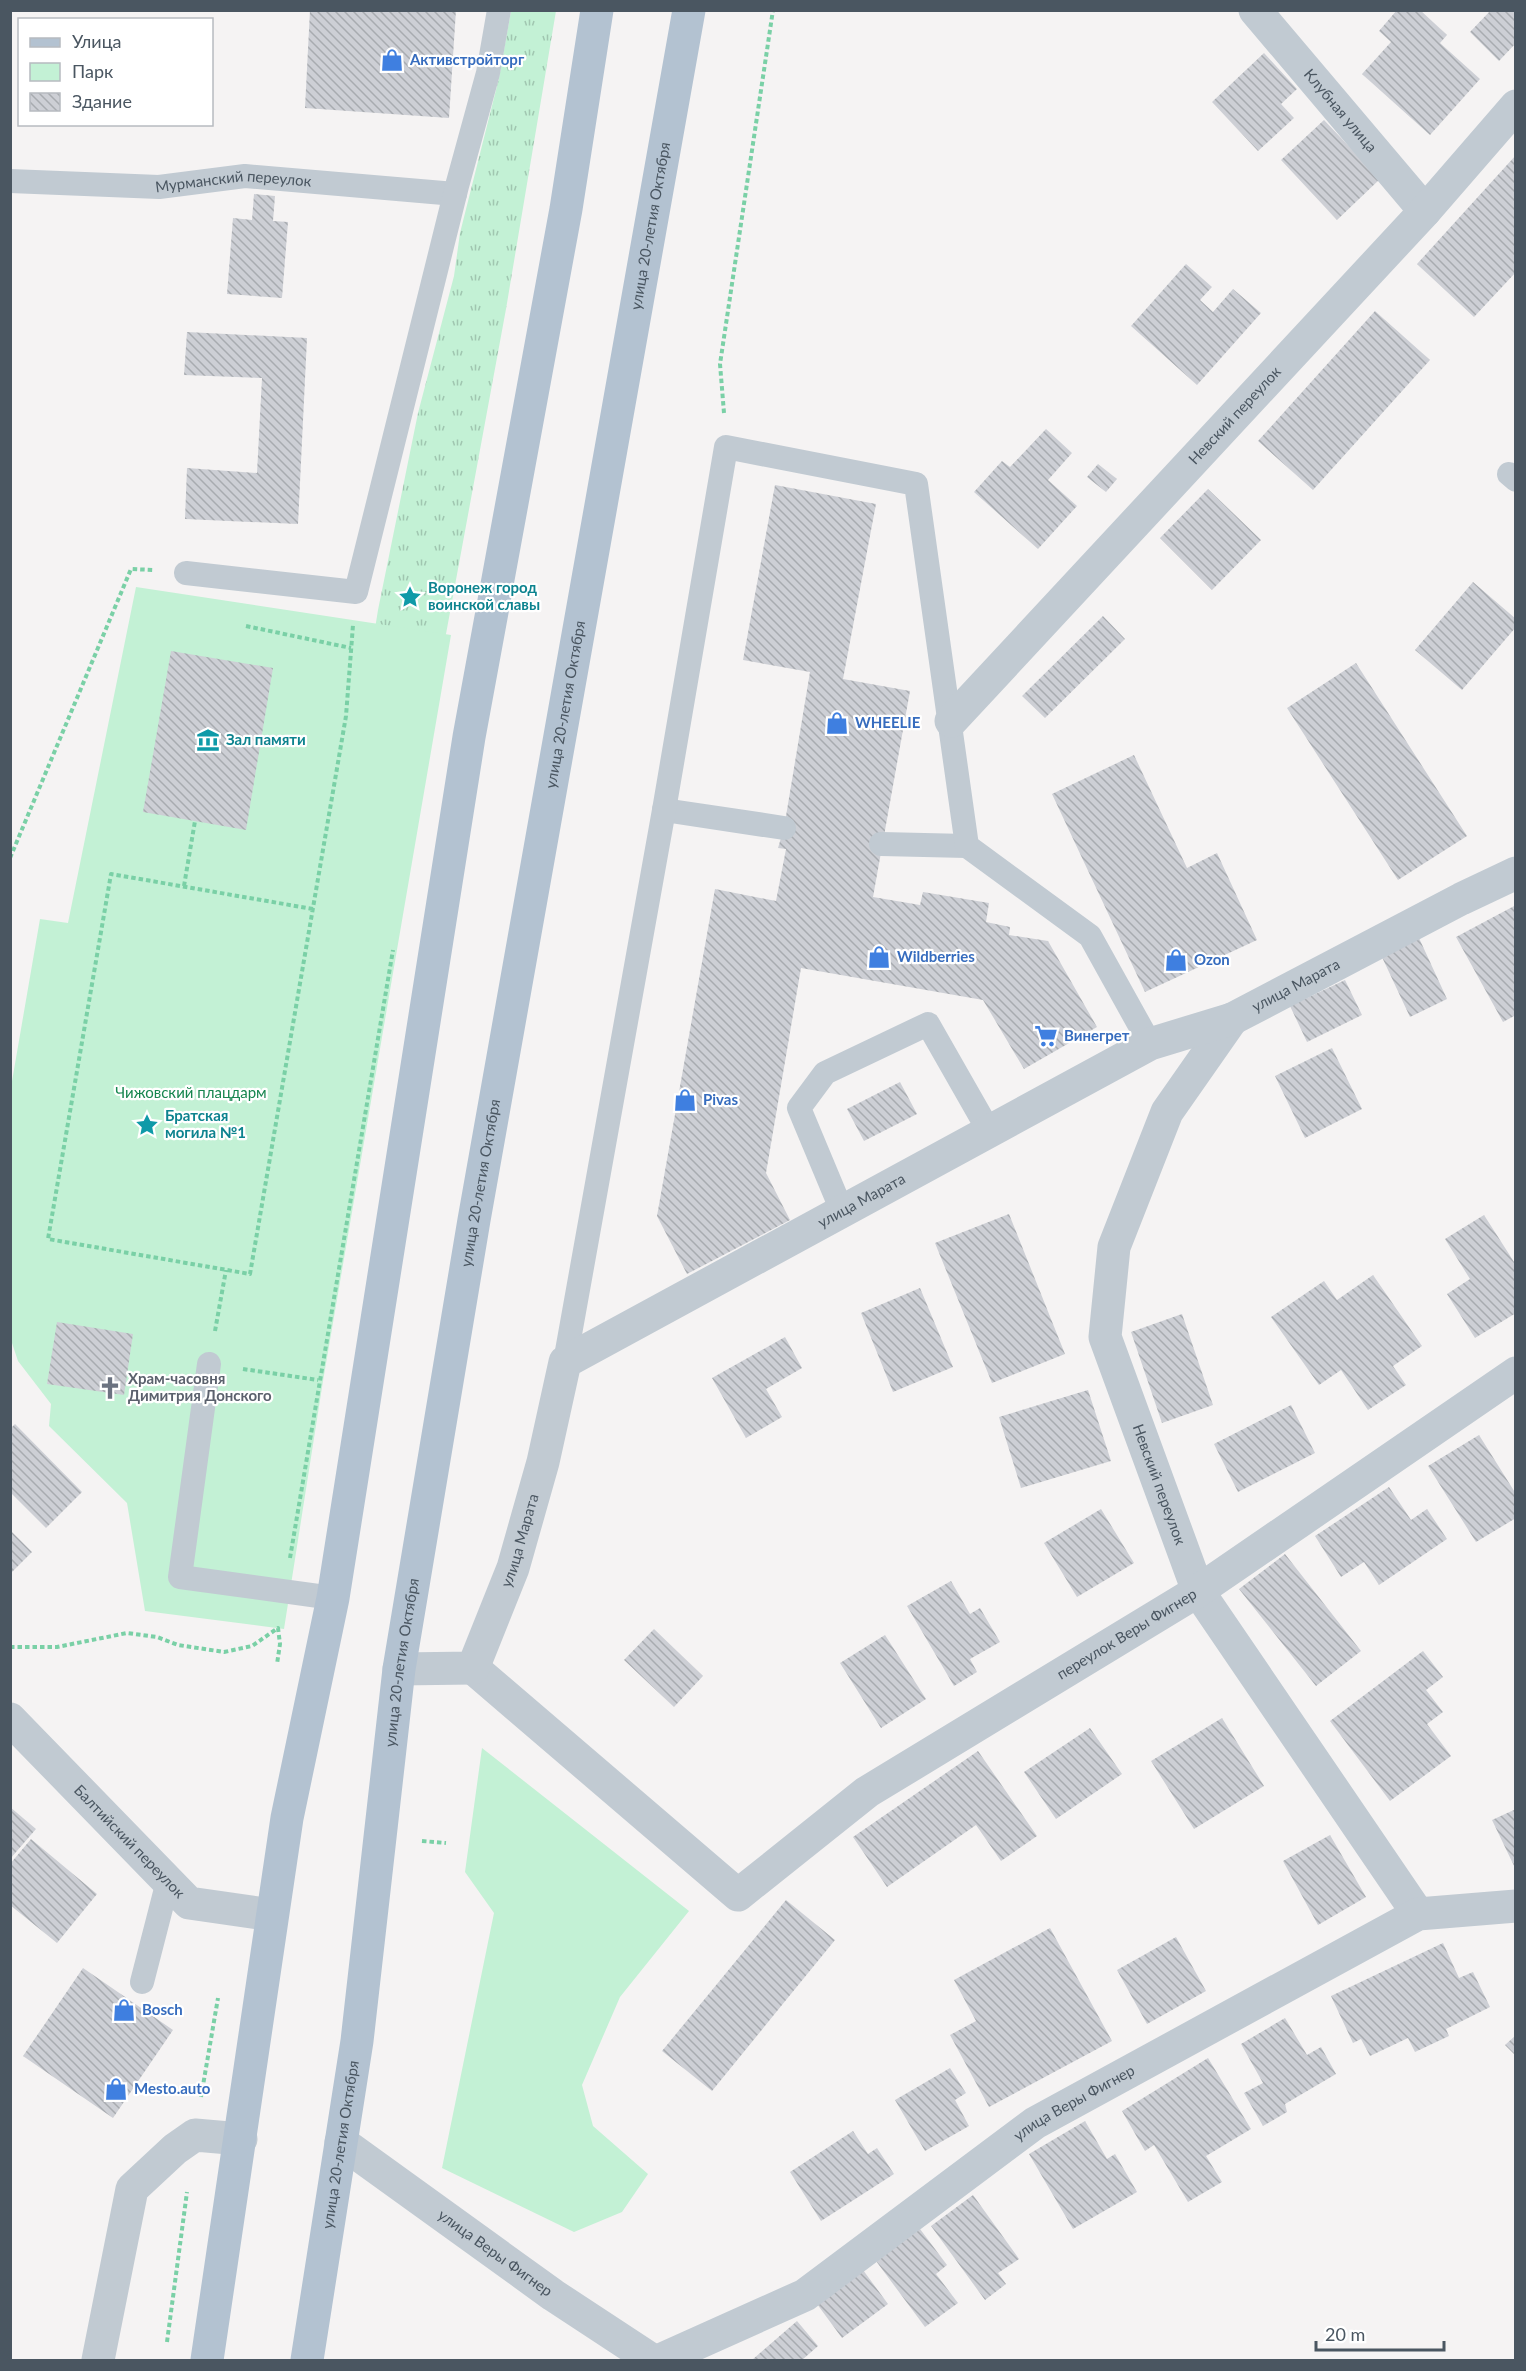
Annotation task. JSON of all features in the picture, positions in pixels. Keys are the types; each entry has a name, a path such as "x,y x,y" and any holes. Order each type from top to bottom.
{"main road":[{"path":"207,2361 287,1818 333,1598 469,736 566,209 597,10"},
{"name":"улица 20-летия Октября","path":"307,2361 357,2041 399,1669 474,1220 689,10"}],"street":[{"name":"Клубная улица","path":"1255,10 1425,211"},
{"name":"Невский переулок","path":"951,721 1425,211 1515,106"},
{"name":"улица Марата","path":"472,1668 513,1568 543,1462 565,1362 1150,1044 1232,1019 1515,873"},
{"name":"Невский переулок","path":"1232,1019 1167,1112 1114,1247 1105,1337 1198,1591 1418,1914"},
{"name":"переулок Веры Фигнер","path":"472,1668 738,1895 867,1792 1198,1591 1515,1373"},
{"path":"399,1669 472,1668"},
{"name":"Балтийский переулок","path":"10,1719 189,1903 272,1915"},
{"name":"улица Веры Фигнер","path":"660,2361 805,2295 1035,2123 1418,1914 1515,1906"},
{"path":"98,2361 132,2189 175,2149 195,2135 241,2139"},
{"name":"улица Веры Фигнер","path":"341,2142 553,2295 652,2361"}],"lane":[{"path":"186,573 356,592 455,194 488,73 499,10"},
{"name":"Мурманский переулок","path":"10,181 159,187 245,176 455,194"},
{"path":"565,1362 664,810 726,447 916,484 967,846"},
{"path":"664,810 784,828"},
{"path":"881,844 967,846 1090,936 1150,1044"},
{"path":"842,1211 799,1108 825,1073 928,1024 989,1131"},
{"path":"209,1364 180,1577 333,1598"},
{"path":"142,1982 168,1881"}],"path":[{"path":"726,447 720,363 773,10"},
{"path":"10,858 131,569 186,573"},
{"path":"313,909 111,874 48,1239 250,1274 313,909 346,716 356,592"},
{"path":"246,626 351,648"},
{"path":"184,886 195,821"},
{"path":"289,1561 378,1034"},
{"path":"226,1270 209,1364 318,1380"},
{"path":"10,1647 57,1647 127,1633 157,1637 178,1645 224,1652 252,1646 278,1628"},
{"path":"422,1840 446,1843"},
{"path":"201,2101 220,1988"},
{"path":"166,2349 189,2183"}],"green space":[{"path":"511,11 556,11 506,309 446,634 271,1273 378,610 418,413 454,276 460,233 499,78"},
{"name":"Чижовский плацдарм","path":"136,587 451,635 323,1381 284,1629 145,1611 127,1503 49,1426 51,1404 18,1361 11,1340 11,1087 40,919 68,923"},
{"path":"482,1748 689,1911 620,1997 582,2085 593,2126 648,2174 622,2212 574,2232 442,2168 494,1913 465,1872"}],"building":[{"path":"310,10 456,10 449,118 305,108"},
{"path":"1397,10 1420,10 1447,35 1440,43 1480,79 1430,135 1362,74 1391,42 1379,31"},
{"path":"1491,10 1516,10 1516,43 1499,61 1470,32"},
{"path":"1264,53 1297,89 1281,104 1294,118 1258,151 1212,102"},
{"path":"1324,120 1380,179 1337,220 1281,160"},
{"path":"1516,155 1516,272 1474,317 1417,264"},
{"path":"254,194 275,196 273,221 288,222 282,298 227,294 233,218 252,220"},
{"path":"1186,264 1212,287 1200,300 1213,312 1233,289 1261,313 1197,385 1131,326"},
{"path":"1375,311 1430,360 1313,490 1258,441"},
{"path":"187,332 307,338 298,524 185,519 187,468 257,473 262,378 184,375"},
{"path":"1046,429 1072,453 1048,480 1077,506 1038,549 974,492 1002,461 1010,467"},
{"path":"1098,464 1117,479 1106,492 1087,477"},
{"path":"775,485 876,504 843,679 910,691 873,897 920,905 923,892 989,903 986,922 1010,927 1009,935 1048,941 1097,1027 1024,1069 983,1000 801,968 766,1173 790,1220 687,1274 657,1216 715,889 776,901 786,849 778,848 784,828 810,672 743,660"},
{"path":"1208,489 1261,540 1212,590 1160,538"},
{"path":"1473,582 1516,619 1516,627 1462,690 1415,650"},
{"path":"1103,616 1125,639 1045,718 1022,696"},
{"name":"Зал памяти","path":"171,651 273,668 246,830 143,812"},
{"path":"1356,663 1467,836 1398,880 1287,708"},
{"path":"1134,755 1187,868 1217,853 1257,940 1145,992 1052,794"},
{"path":"1516,905 1516,1015 1503,1022 1456,937"},
{"path":"1419,938 1447,999 1410,1017 1381,955"},
{"path":"1345,980 1362,1015 1307,1042 1290,1006"},
{"path":"1332,1048 1362,1109 1305,1138 1275,1076"},
{"path":"900,1082 917,1114 864,1141 847,1109"},
{"path":"1009,1214 1065,1354 992,1383 935,1243"},
{"path":"1484,1215 1516,1265 1516,1313 1475,1338 1447,1294 1470,1279 1445,1239"},
{"path":"1373,1275 1422,1346 1393,1366 1406,1385 1368,1410 1341,1370 1319,1385 1271,1317 1324,1281 1337,1300"},
{"path":"920,1288 953,1367 893,1392 861,1313"},
{"path":"1182,1314 1213,1405 1162,1423 1131,1332"},
{"path":"57,1322 133,1334 124,1395 47,1384"},
{"path":"785,1337 802,1368 766,1389 782,1417 746,1438 712,1378"},
{"path":"1088,1390 1111,1461 1021,1488 999,1417"},
{"path":"1291,1405 1315,1453 1238,1492 1214,1444"},
{"path":"15,1424 82,1492 46,1528 10,1492 10,1429"},
{"path":"1479,1435 1516,1494 1516,1518 1476,1542 1428,1466"},
{"path":"1389,1487 1411,1520 1427,1509 1447,1539 1379,1585 1364,1562 1341,1577 1315,1536"},
{"path":"1101,1509 1134,1563 1077,1597 1044,1543"},
{"path":"10,1530 32,1552 10,1574"},
{"path":"1285,1554 1361,1651 1316,1686 1239,1589"},
{"path":"951,1581 970,1614 980,1608 1000,1642 970,1659 977,1672 954,1686 907,1606"},
{"path":"654,1629 703,1676 674,1707 624,1660"},
{"path":"885,1635 926,1699 881,1728 840,1663"},
{"path":"1423,1651 1443,1677 1426,1690 1443,1712 1427,1724 1451,1756 1390,1801 1330,1721"},
{"path":"1222,1718 1264,1786 1194,1829 1151,1761"},
{"path":"1090,1728 1122,1774 1056,1819 1024,1772"},
{"path":"978,1751 1037,1836 1001,1861 976,1825 887,1887 853,1837"},
{"path":"10,1807 36,1829 10,1859"},
{"path":"1516,1809 1516,1870 1492,1820"},
{"path":"1330,1835 1366,1897 1318,1925 1283,1861"},
{"path":"31,1839 97,1894 57,1943 10,1905 10,1864"},
{"path":"786,1900 835,1940 712,2091 662,2051"},
{"path":"1050,1928 1112,2041 989,2107 950,2035 976,2021 954,1980"},
{"path":"1176,1937 1206,1991 1147,2024 1117,1970"},
{"path":"1443,1943 1459,1978 1473,1972 1490,2007 1446,2029 1449,2036 1415,2052 1408,2038 1370,2056 1361,2039 1353,2043 1331,1996"},
{"path":"83,1968 173,2030 113,2118 23,2056"},
{"path":"1285,2018 1307,2055 1321,2047 1336,2074 1285,2104 1287,2112 1263,2126 1244,2093 1263,2083 1241,2044"},
{"path":"1516,2035 1516,2056 1505,2045"},
{"path":"1208,2058 1251,2129 1206,2156 1222,2182 1188,2202 1154,2145 1145,2151 1122,2111"},
{"path":"950,2068 966,2093 955,2100 969,2126 925,2151 895,2100"},
{"path":"1085,2121 1107,2159 1115,2154 1137,2192 1073,2229 1029,2154"},
{"path":"853,2131 868,2154 877,2148 894,2174 821,2221 790,2172"},
{"path":"973,2195 1019,2259 998,2273 1006,2284 985,2300 931,2226"},
{"path":"920,2229 947,2265 936,2274 958,2303 925,2327 876,2261"},
{"path":"863,2270 888,2304 842,2338 817,2304"},
{"path":"797,2321 818,2346 802,2360 752,2360"}],"place":[{"name":"Активстройторг","path":"392,60"},
{"name":"Воронеж город воинской славы","path":"410,597"},
{"name":"WHEELIE","path":"837,723"},
{"name":"Зал памяти","path":"208,740"},
{"name":"Wildberries","path":"879,957"},
{"name":"Ozon","path":"1176,960"},
{"name":"Винегрет","path":"1046,1036"},
{"name":"Pivas","path":"685,1100"},
{"name":"Братская могила №1","path":"147,1125"},
{"name":"Храм-часовня Димитрия Донского","path":"110,1388"},
{"name":"Bosch","path":"124,2010"},
{"name":"Mesto.auto","path":"116,2089"}]}
